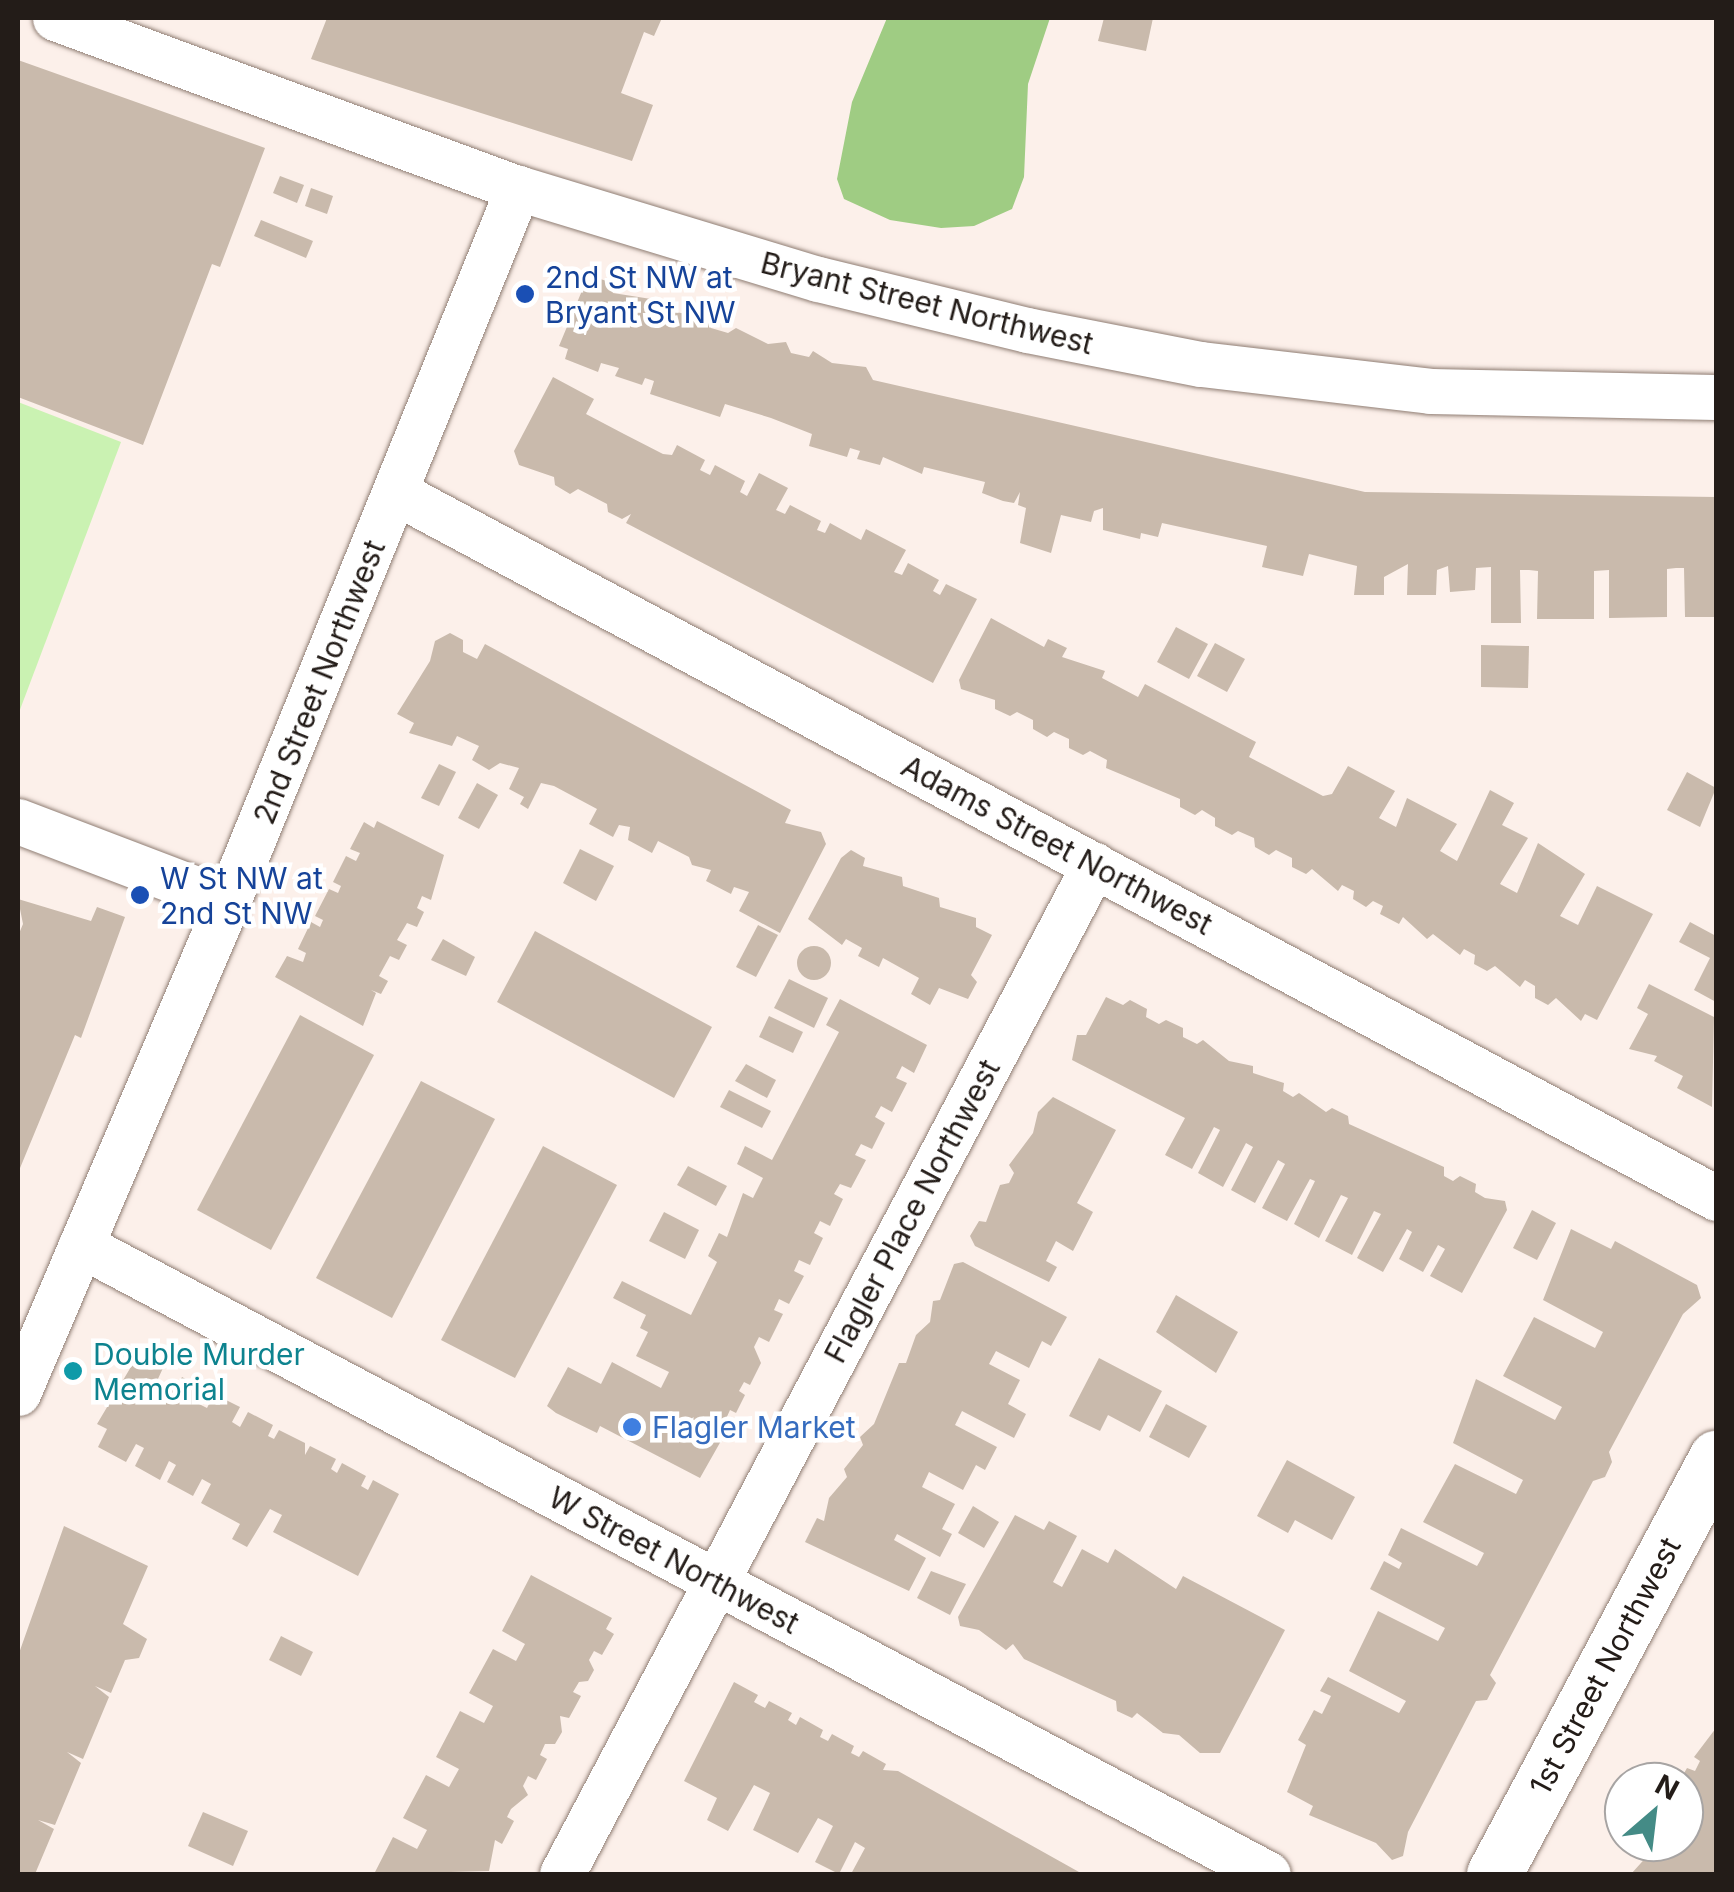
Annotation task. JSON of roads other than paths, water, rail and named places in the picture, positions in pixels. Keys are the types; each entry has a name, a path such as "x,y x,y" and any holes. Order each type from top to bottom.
{"street":[{"name":"Bryant Street Northwest","path":"56,18 518,188 901,301 1201,364 1448,392 1716,397"},
{"name":"2nd Street Northwest","path":"18,1393 228,901 518,188"},
{"name":"Adams Street Northwest","path":"397,493 1716,1198"},
{"path":"18,821 228,901"},
{"name":"Flagler Place Northwest","path":"562,1874 1094,865"},
{"name":"W Street Northwest","path":"81,1245 1268,1874"},
{"name":"1st Street Northwest","path":"1494,1874 1716,1458"}],"place":[{"name":"2nd St NW at Bryant St NW","path":"525,294"},
{"name":"W St NW at 2nd St NW","path":"140,895"},
{"name":"Double Murder Memorial","path":"73,1371"},
{"name":"Flagler Market","path":"632,1427"}]}
